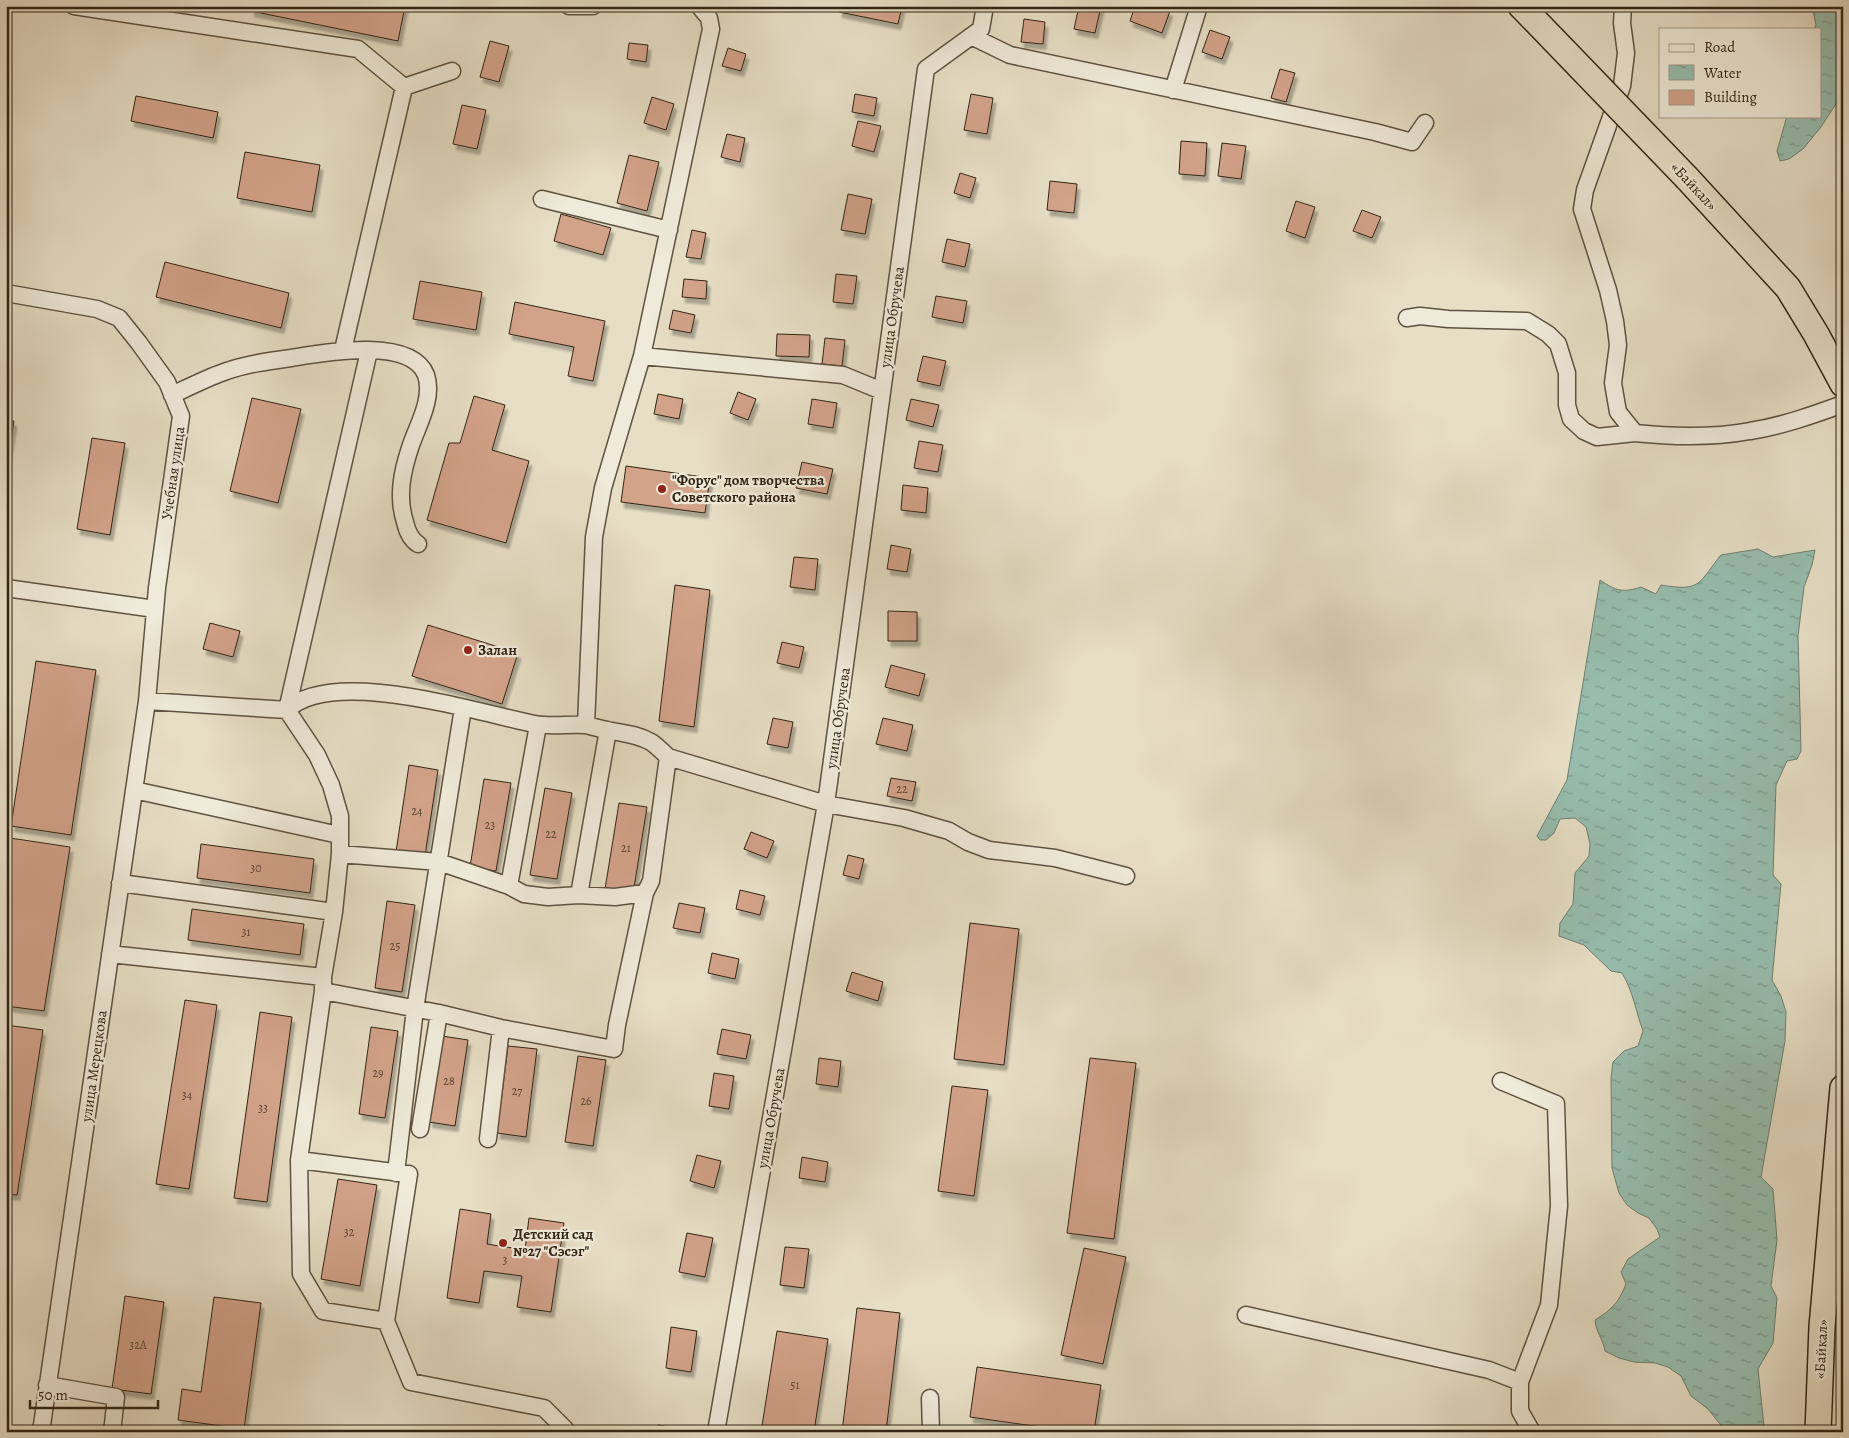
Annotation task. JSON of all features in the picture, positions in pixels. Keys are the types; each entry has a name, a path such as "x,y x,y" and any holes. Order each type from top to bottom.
{"highway":[{"name":"«Байкал»","path":"1520,6 1687,178 1788,288 1843,384"},
{"name":"«Байкал»","path":"1818,1432 1822,1327 1843,1088"}],"street":[{"path":"74,6 358,49 404,86"},
{"path":"569,6 593,6"},
{"path":"586,725 594,537 603,488 642,356 711,29 709,18 699,6"},
{"path":"985,6 976,33 1010,55 1375,132 1412,142 1426,123"},
{"path":"1173,90 1199,6"},
{"path":"1623,6 1622,23 1626,53 1622,86 1585,190 1582,209 1608,290 1615,321 1618,345 1613,384 1618,412 1635,433"},
{"name":"улица Обручева","path":"716,1432 826,804 926,68 976,33"},
{"path":"404,86 452,71"},
{"path":"343,350 404,86"},
{"path":"542,199 669,230"},
{"name":"Учебная улица","path":"6,293 97,309 119,318 167,382 181,416 155,609 147,701"},
{"path":"1407,318 1420,316 1448,319 1527,321 1548,334 1558,344 1567,372 1567,405 1571,419 1584,431 1597,437 1635,433 1670,436 1722,435 1751,431 1801,419 1843,404"},
{"path":"172,395 224,372 258,363 343,350 391,352 406,356 416,362 425,374 428,385 425,406 410,447 400,496 408,533 418,544"},
{"path":"369,351 287,710 317,755 331,786 340,816 340,854 334,912 299,1160 301,1274 323,1311 386,1321"},
{"path":"642,356 843,375 882,391"},
{"path":"6,588 155,609"},
{"path":"147,701 287,710 294,704 314,696 344,692 382,693 464,708 538,725 586,725 632,734 651,742 668,757 826,804 913,821 949,831 968,842 989,850 1055,858 1126,876"},
{"name":"улица Мерецкова","path":"41,1432 147,701"},
{"path":"396,1173 415,1009 464,708"},
{"path":"508,886 538,725"},
{"path":"579,895 608,730"},
{"path":"110,954 323,984 415,1009 614,1049 617,1025 645,893 652,880 668,757"},
{"path":"134,790 339,835"},
{"path":"340,854 439,862 508,886 524,894 548,897 579,895 615,897 645,893"},
{"path":"120,883 334,912"},
{"path":"420,1130 439,1013"},
{"path":"488,1139 502,1028"},
{"path":"1501,1081 1556,1104 1559,1206 1549,1305 1520,1382 1520,1411 1532,1432"},
{"path":"299,1160 409,1174 386,1321 411,1382 544,1408 565,1431"},
{"path":"1246,1315 1489,1370 1520,1382"},
{"path":"47,1385 116,1397 112,1432"},
{"path":"930,1398 931,1432"}],"water":[{"path":"1812,6 1843,6 1843,93 1821,127 1803,149 1789,159 1780,161 1777,151 1786,118 1822,118 1822,28 1814,28 1816,25"},
{"path":"1758,549 1773,557 1815,550 1804,587 1798,636 1801,751 1797,759 1787,761 1776,785 1773,875 1781,884 1772,980 1781,996 1786,1012 1785,1041 1761,1177 1773,1189 1777,1240 1771,1286 1777,1298 1773,1343 1758,1369 1764,1426 1753,1432 1736,1427 1724,1429 1708,1409 1691,1396 1681,1376 1668,1367 1655,1363 1634,1362 1619,1358 1605,1351 1595,1320 1606,1313 1620,1297 1626,1284 1621,1272 1628,1259 1660,1237 1649,1218 1627,1205 1619,1193 1612,1168 1611,1078 1613,1062 1624,1051 1638,1046 1643,1031 1632,994 1622,973 1611,971 1584,945 1559,936 1560,923 1573,904 1575,873 1589,856 1590,844 1586,827 1575,818 1560,819 1554,833 1546,840 1540,840 1537,836 1567,780 1600,580 1620,590 1641,587 1656,594 1661,585 1684,587 1698,583 1721,555"}],"building":[{"path":"252,6 405,6 398,41 251,11"},
{"path":"840,6 902,6 898,24 839,12"},
{"path":"1079,6 1101,6 1095,33 1074,29"},
{"path":"1135,6 1156,6 1170,11 1162,33 1130,21"},
{"path":"1024,19 1045,22 1043,44 1021,42"},
{"path":"1210,30 1230,37 1222,59 1202,52"},
{"path":"490,41 509,46 499,82 480,77"},
{"path":"629,43 648,45 646,62 627,59"},
{"path":"728,48 746,54 741,71 722,66"},
{"path":"1280,69 1295,73 1286,102 1271,98"},
{"path":"855,94 877,98 874,116 852,112"},
{"path":"971,94 993,98 987,134 964,130"},
{"path":"136,96 218,112 213,138 131,121"},
{"path":"652,97 674,104 666,130 644,123"},
{"path":"462,105 486,110 477,149 453,144"},
{"path":"858,121 881,126 874,152 852,146"},
{"path":"727,134 745,138 740,162 721,157"},
{"path":"1181,141 1207,143 1205,176 1179,174"},
{"path":"1222,143 1246,146 1241,179 1218,176"},
{"path":"245,152 320,165 312,212 237,198"},
{"path":"629,155 659,162 647,211 617,203"},
{"path":"960,173 976,178 970,198 954,193"},
{"path":"1050,181 1077,184 1074,213 1047,210"},
{"path":"848,194 872,199 865,234 841,230"},
{"path":"1296,201 1315,207 1305,238 1286,231"},
{"path":"1362,210 1381,217 1372,238 1353,231"},
{"path":"561,214 611,228 603,255 554,241"},
{"path":"692,230 706,233 701,259 686,257"},
{"path":"947,239 970,244 965,267 942,262"},
{"path":"165,262 289,293 281,328 156,297"},
{"path":"836,274 857,276 853,304 833,302"},
{"path":"684,279 707,281 706,299 682,297"},
{"path":"420,281 482,292 476,330 413,319"},
{"path":"936,296 967,301 963,323 932,317"},
{"path":"515,302 605,321 593,381 568,376 574,347 509,334"},
{"path":"673,310 695,315 691,333 669,329"},
{"path":"777,334 810,335 809,357 776,356"},
{"path":"825,338 845,340 842,366 822,364"},
{"path":"923,356 946,361 940,386 917,381"},
{"path":"738,392 756,399 748,420 730,413"},
{"path":"658,394 683,399 679,419 654,414"},
{"path":"474,396 505,405 492,450 529,461 506,543 427,520 449,443 460,443"},
{"path":"252,398 301,409 278,503 230,491"},
{"path":"812,399 837,403 833,428 808,424"},
{"path":"911,399 939,405 933,427 906,420"},
{"path":"6,419 14,421 6,469"},
{"path":"92,438 125,443 110,535 77,529"},
{"path":"919,441 943,445 938,472 914,468"},
{"path":"802,462 833,469 827,494 796,488"},
{"path":"626,466 710,478 705,513 621,502"},
{"path":"903,485 928,488 926,513 901,510"},
{"path":"891,545 911,549 907,572 887,569"},
{"path":"794,557 818,559 815,590 790,587"},
{"path":"675,585 710,590 694,727 659,721"},
{"path":"888,611 917,612 917,641 888,641"},
{"path":"210,623 240,631 233,657 203,649"},
{"path":"428,625 518,653 502,704 412,676"},
{"path":"782,642 804,647 799,668 777,663"},
{"path":"36,661 96,670 71,835 11,826"},
{"path":"891,665 925,674 919,696 885,687"},
{"path":"773,718 793,722 788,748 767,744"},
{"path":"883,718 913,725 907,751 876,744"},
{"path":"409,765 438,770 425,856 396,852"},
{"path":"891,778 916,782 912,801 887,796"},
{"path":"484,779 511,783 496,871 470,867"},
{"path":"545,788 572,793 557,879 530,875"},
{"path":"619,803 647,807 633,894 605,889"},
{"path":"751,832 774,841 767,858 744,849"},
{"path":"10,838 70,847 44,1011 6,1006 6,861"},
{"path":"201,844 314,859 310,893 197,878"},
{"path":"848,855 864,859 859,879 843,875"},
{"path":"740,890 765,896 760,915 736,909"},
{"path":"387,901 415,905 402,992 375,988"},
{"path":"679,903 705,908 700,933 673,928"},
{"path":"192,909 304,924 300,955 188,940"},
{"path":"970,923 1019,929 1004,1065 954,1059"},
{"path":"712,953 739,959 735,979 708,973"},
{"path":"852,972 883,982 878,1001 846,991"},
{"path":"185,1000 217,1005 189,1189 156,1184"},
{"path":"260,1012 292,1017 267,1202 234,1198"},
{"path":"6,1025 43,1030 17,1195 6,1194"},
{"path":"371,1027 398,1031 385,1118 359,1114"},
{"path":"722,1029 751,1035 746,1059 717,1054"},
{"path":"442,1036 468,1040 455,1126 429,1122"},
{"path":"508,1046 537,1049 526,1137 497,1133"},
{"path":"578,1056 606,1060 593,1146 565,1142"},
{"path":"819,1058 841,1061 838,1087 816,1084"},
{"path":"1090,1058 1136,1063 1114,1239 1067,1233"},
{"path":"714,1073 734,1076 729,1109 709,1106"},
{"path":"952,1086 988,1090 974,1196 938,1191"},
{"path":"697,1155 721,1161 714,1188 690,1181"},
{"path":"802,1157 828,1162 825,1182 799,1178"},
{"path":"338,1179 377,1185 360,1286 321,1279"},
{"path":"460,1209 491,1214 487,1244 525,1250 529,1218 564,1223 551,1312 517,1307 522,1276 484,1271 479,1303 447,1298"},
{"path":"687,1233 713,1238 705,1277 679,1272"},
{"path":"785,1247 809,1249 804,1288 780,1285"},
{"path":"1084,1248 1126,1257 1103,1364 1061,1355"},
{"path":"125,1296 164,1302 151,1394 112,1389"},
{"path":"214,1297 261,1303 244,1429 178,1420 182,1389 201,1392"},
{"path":"857,1308 900,1313 886,1432 842,1432"},
{"path":"671,1327 697,1331 691,1372 666,1368"},
{"path":"777,1331 828,1339 814,1432 761,1432"},
{"path":"977,1367 1101,1385 1094,1432 1076,1432 970,1417"},
{"path":"658,1425 681,1429 680,1432 657,1432"}],"place":[{"name":"\"Форус\" дом творчества Советского района","path":"662,489"},
{"name":"Залан","path":"468,650"},
{"name":"Детский сад №27 \"Сэсэг\"","path":"503,1243"}]}
